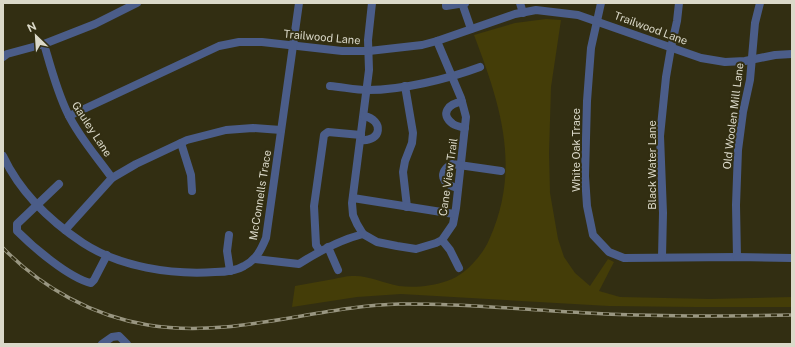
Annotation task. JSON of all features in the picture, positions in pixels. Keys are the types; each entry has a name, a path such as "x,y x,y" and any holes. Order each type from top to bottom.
{"street":[{"path":"3,57 7,54 44,44 95,24 137,3"},
{"name":"McConnells Trace","path":"3,156 21,185 37,205 65,230 84,243 107,255 136,264 176,272 206,273 230,271 244,267 255,258 262,248 266,238 299,3"},
{"path":"372,3 368,40 370,70 353,198 353,215 363,234 377,242 416,249 427,247 442,240 450,250 459,268"},
{"path":"446,3 446,6 465,3"},
{"path":"462,3 471,29"},
{"path":"520,3 522,13"},
{"name":"White Oak Trace","path":"601,3 591,48 587,93 585,176 587,206 593,235 608,252 624,258 792,258"},
{"name":"Black Water Lane","path":"662,257 663,213 660,136 671,48 679,3"},
{"name":"Old Woolen Mill Lane","path":"736,257 738,150 743,112 750,80 755,23 760,3"},
{"name":"Trailwood Lane","path":"68,116 219,46 239,42 262,42 342,51 369,51 422,45 510,16 536,10 578,15 701,58 725,62 792,54"},
{"name":"Cane View Trail","path":"437,41 462,102 466,117 453,224 442,240"},
{"name":"Gauley Lane","path":"44,44 56,89 68,116 112,178"},
{"path":"330,86 367,90 405,86 460,75 480,67"},
{"path":"405,86 413,133 412,143 405,161 403,172 408,207"},
{"path":"462,102 453,103 448,107 446,112 451,123 465,128"},
{"path":"320,250 316,245 314,206 324,135 328,132 361,137 369,141 378,133 378,126 372,118 364,116"},
{"path":"65,230 112,178 136,164 187,140 226,130 253,128 281,130"},
{"path":"181,143 191,175 192,191"},
{"path":"458,188 449,187 443,178 443,171 446,167 452,164 501,171"},
{"path":"59,184 17,224 17,231 35,249 76,277 91,283 107,255"},
{"path":"353,198 454,214"},
{"path":"255,258 299,264 320,250 353,236 363,234"},
{"path":"229,235 227,251 230,271"},
{"path":"328,247 338,270"},
{"path":"102,344 112,337 119,336 127,344"}],"shaded area":[{"path":"546,19 561,20 551,87 549,153 550,193 558,239 564,257 575,273 590,286 608,259 614,262 599,291 620,297 710,299 792,297 792,307 609,306 401,294 357,297 292,307 295,286 358,276 399,286 417,287 442,283 460,275 472,265 486,246 499,213 504,187 506,161 504,136 499,111 474,35 515,23"}],"railway":[{"path":"3,248 34,276 52,288 88,307 128,321 148,325 180,328 211,328 243,325 337,310 400,304 471,306 639,315 792,315"}]}
